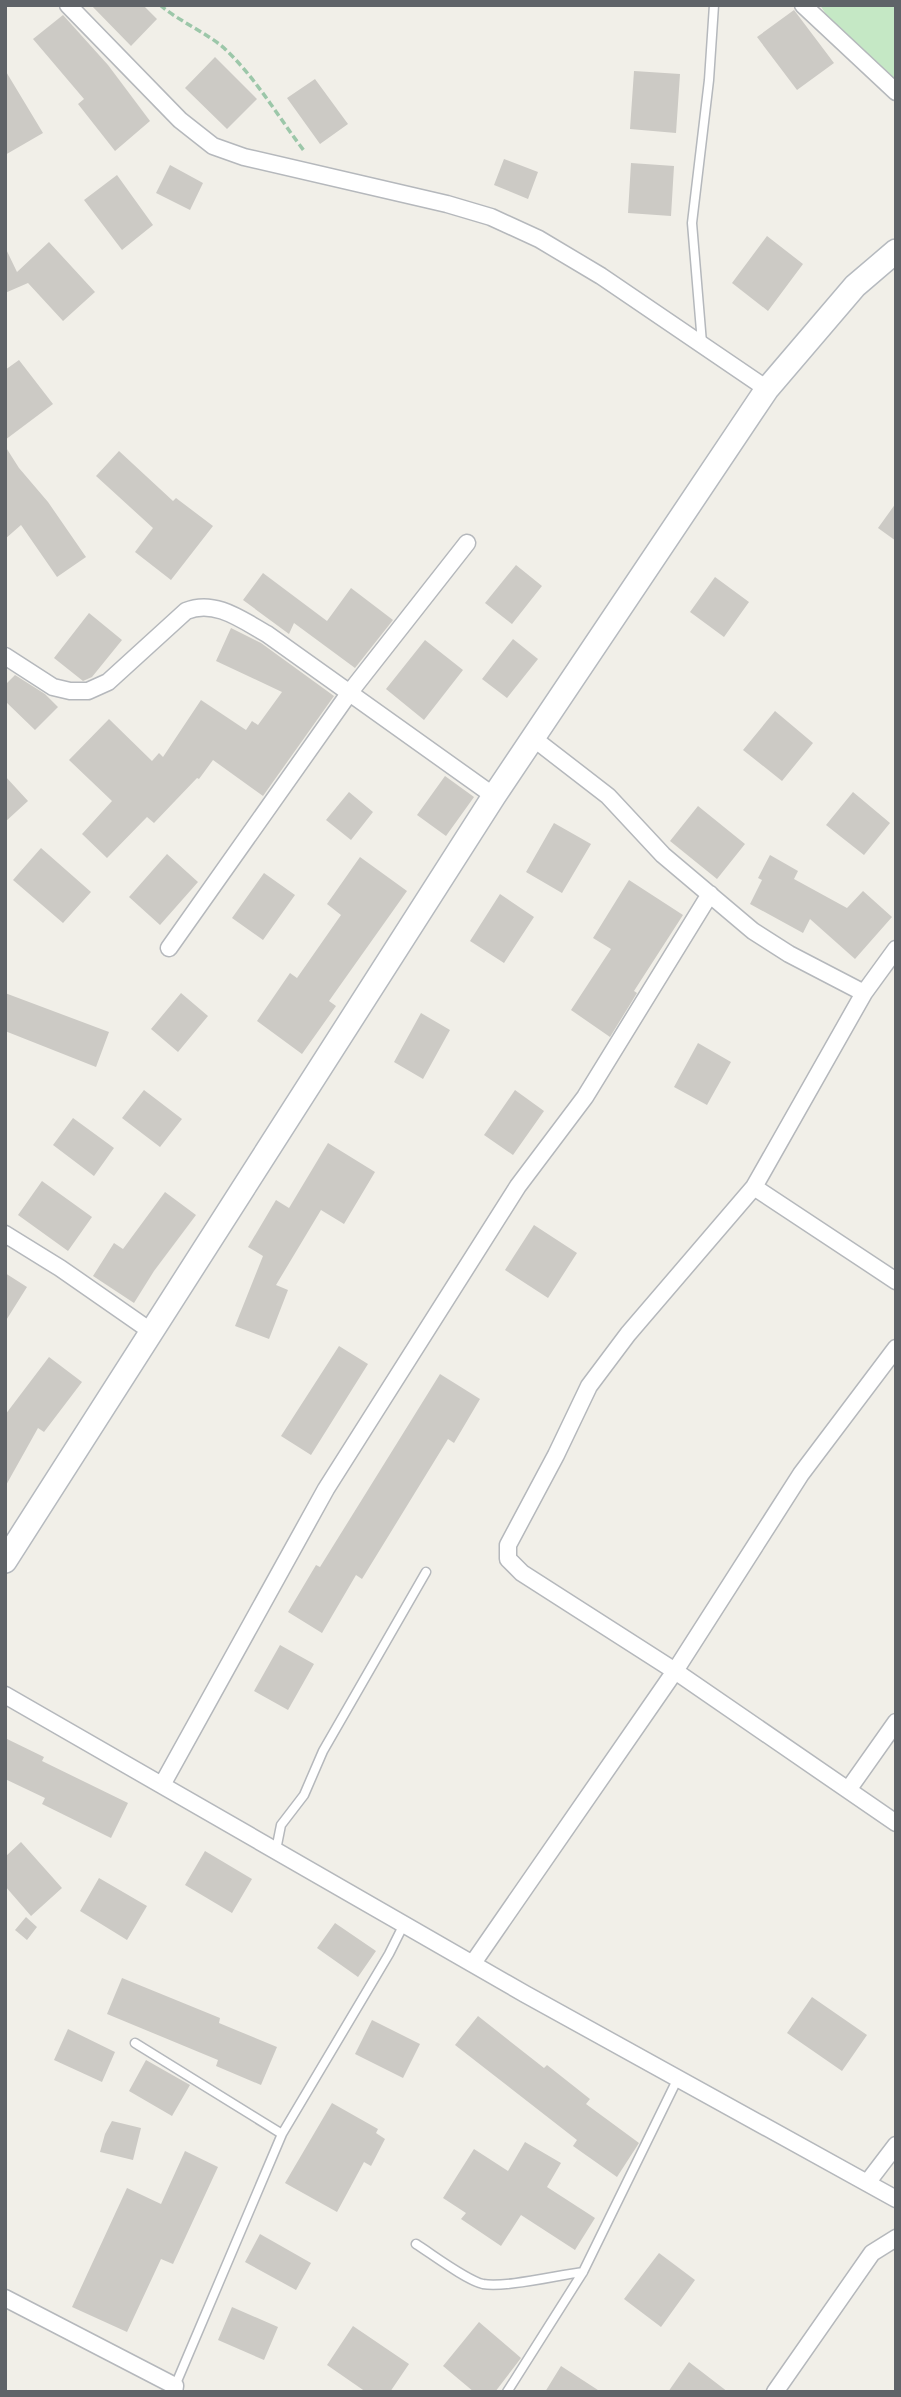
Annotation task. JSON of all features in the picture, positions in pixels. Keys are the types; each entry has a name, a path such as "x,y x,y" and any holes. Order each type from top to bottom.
{"street":[{"path":"68,5 180,120 213,146 244,157 321,173 491,217 539,239 580,264 702,343 767,389"},
{"path":"803,5 896,92"},
{"path":"5,1561 494,796 767,389 855,286 896,251"},
{"path":"169,948 350,692 467,544"},
{"path":"5,656 53,687 88,691 108,682 186,611 208,606 237,616 267,634 494,796"},
{"path":"533,738 608,796 663,855 753,931 789,954 864,993"},
{"path":"162,1785 326,1489 519,1186 585,1097 710,894"},
{"path":"896,949 864,993 754,1187 628,1334 589,1386 508,1545 508,1559 522,1573 675,1671 896,1823"},
{"path":"754,1187 896,1281"},
{"path":"5,1234 60,1268 152,1332"},
{"path":"472,1963 675,1671 801,1474 896,1349"},
{"path":"5,1695 472,1963 896,2199"},
{"path":"848,1790 896,1722"},
{"path":"867,2183 896,2145"},
{"path":"775,2392 872,2253 896,2238"},
{"path":"5,2298 178,2390"}],"lane":[{"path":"702,343 692,223 709,80 714,5"},
{"path":"276,1850 281,1825 304,1795 323,1751 426,1572"},
{"path":"178,2390 282,2134 404,1924"},
{"path":"135,2043 282,2134"},
{"path":"508,2392 583,2272 678,2078"},
{"path":"416,2244 482,2284 583,2272"}],"path":[{"path":"160,5 177,20 222,47 264,91 280,120 321,173"}],"green space":[{"path":"820,5 896,5 896,81 831,22"}],"building":[{"path":"91,5 143,5 157,19 131,46"},
{"path":"794,10 834,63 797,90 757,37"},
{"path":"63,15 108,65 150,121 115,151 78,104 84,99 33,39"},
{"path":"215,57 257,99 227,129 185,88"},
{"path":"5,70 43,133 5,155"},
{"path":"634,71 680,74 676,133 630,129"},
{"path":"315,79 348,124 320,144 287,98"},
{"path":"504,159 538,172 528,199 494,185"},
{"path":"631,163 674,166 671,216 628,213"},
{"path":"170,165 203,183 190,210 156,193"},
{"path":"117,175 153,225 122,250 84,200"},
{"path":"767,236 803,264 768,311 732,283"},
{"path":"49,242 95,292 63,321 28,283 5,293 5,247 17,272"},
{"path":"19,360 53,404 5,440 5,370"},
{"path":"5,446 86,557 57,577 21,525 5,539"},
{"path":"119,451 173,501 176,498 213,526 171,580 135,552 153,528 96,476"},
{"path":"896,503 896,541 878,528"},
{"path":"516,565 542,586 512,624 485,603"},
{"path":"263,573 327,621 351,588 393,620 355,668 294,623 289,634 243,600"},
{"path":"715,577 749,602 724,637 690,612"},
{"path":"89,613 122,640 92,677 83,681 54,658"},
{"path":"231,628 261,643 334,696 263,796 213,760 199,779 197,778 154,823 147,817 107,858 82,834 112,801 69,760 109,719 152,761 159,753 163,757 201,700 246,730 252,721 258,725 282,692 216,661"},
{"path":"513,639 538,659 507,698 482,679"},
{"path":"425,640 463,670 424,720 386,689"},
{"path":"15,675 45,694 58,707 35,730 5,701 5,685"},
{"path":"775,711 813,743 782,781 743,750"},
{"path":"5,776 28,801 5,822"},
{"path":"445,776 474,797 446,836 417,815"},
{"path":"349,792 373,812 351,840 326,820"},
{"path":"853,792 890,823 864,855 826,825"},
{"path":"698,806 745,844 717,879 670,841"},
{"path":"554,823 591,844 562,893 526,872"},
{"path":"41,848 91,892 63,923 13,880"},
{"path":"167,854 198,882 160,925 129,897"},
{"path":"770,855 798,871 794,879 847,908 863,891 892,917 855,959 810,919 803,933 750,904 762,880 758,878"},
{"path":"360,857 407,891 329,1001 336,1006 302,1054 257,1021 290,973 297,978 341,915 327,904"},
{"path":"264,873 295,895 263,940 232,918"},
{"path":"629,880 683,915 634,991 637,993 610,1037 571,1010 611,949 593,938"},
{"path":"500,894 534,917 504,963 470,941"},
{"path":"5,993 109,1032 96,1067 5,1031"},
{"path":"181,993 208,1016 178,1052 151,1029"},
{"path":"421,1013 450,1030 423,1079 394,1062"},
{"path":"698,1043 731,1062 707,1105 674,1087"},
{"path":"144,1090 182,1119 160,1147 122,1118"},
{"path":"515,1090 544,1111 513,1155 484,1135"},
{"path":"73,1118 114,1148 94,1176 53,1145"},
{"path":"328,1143 375,1172 344,1224 321,1210 276,1285 288,1290 269,1339 235,1326 263,1256 248,1247 276,1200 289,1208"},
{"path":"42,1181 92,1217 68,1251 18,1215"},
{"path":"165,1192 196,1215 134,1303 93,1276 114,1243 123,1249"},
{"path":"534,1225 577,1253 548,1298 505,1270"},
{"path":"5,1273 27,1287 5,1322"},
{"path":"339,1346 368,1364 311,1455 281,1436"},
{"path":"49,1357 82,1382 44,1432 38,1428 5,1487 5,1415"},
{"path":"440,1374 480,1399 454,1443 448,1439 362,1579 356,1575 322,1633 288,1612 316,1565 320,1567"},
{"path":"280,1645 314,1664 288,1710 254,1691"},
{"path":"5,1738 44,1757 42,1761 128,1803 111,1838 42,1804 45,1798 5,1779"},
{"path":"21,1842 62,1888 31,1916 5,1886 5,1857"},
{"path":"205,1851 252,1879 232,1913 185,1885"},
{"path":"99,1878 147,1906 127,1940 80,1911"},
{"path":"26,1917 37,1927 27,1940 15,1930"},
{"path":"335,1923 376,1951 358,1977 317,1948"},
{"path":"122,1978 220,2018 219,2023 277,2047 261,2085 216,2066 218,2060 107,2014"},
{"path":"812,1997 867,2035 842,2071 787,2033"},
{"path":"478,2016 544,2068 547,2065 590,2099 586,2104 639,2143 617,2177 573,2146 577,2140 455,2045"},
{"path":"372,2020 420,2044 403,2078 355,2054"},
{"path":"68,2029 115,2052 102,2082 54,2060"},
{"path":"146,2060 190,2085 172,2116 129,2091"},
{"path":"332,2103 378,2129 376,2133 385,2139 371,2166 364,2162 337,2212 285,2183"},
{"path":"112,2121 141,2128 133,2160 100,2152"},
{"path":"525,2142 561,2163 547,2187 595,2218 575,2250 521,2215 501,2246 461,2219 466,2213 443,2198 474,2149 508,2171"},
{"path":"185,2151 218,2167 173,2264 161,2259 127,2332 72,2307 127,2188 161,2204"},
{"path":"260,2234 311,2263 296,2290 245,2262"},
{"path":"659,2253 695,2280 661,2327 624,2299"},
{"path":"232,2307 278,2327 264,2360 218,2340"},
{"path":"479,2322 521,2358 495,2392 474,2392 443,2366"},
{"path":"353,2326 409,2364 390,2392 366,2392 327,2365"},
{"path":"689,2362 728,2392 668,2392"},
{"path":"561,2366 601,2392 545,2392"}]}
